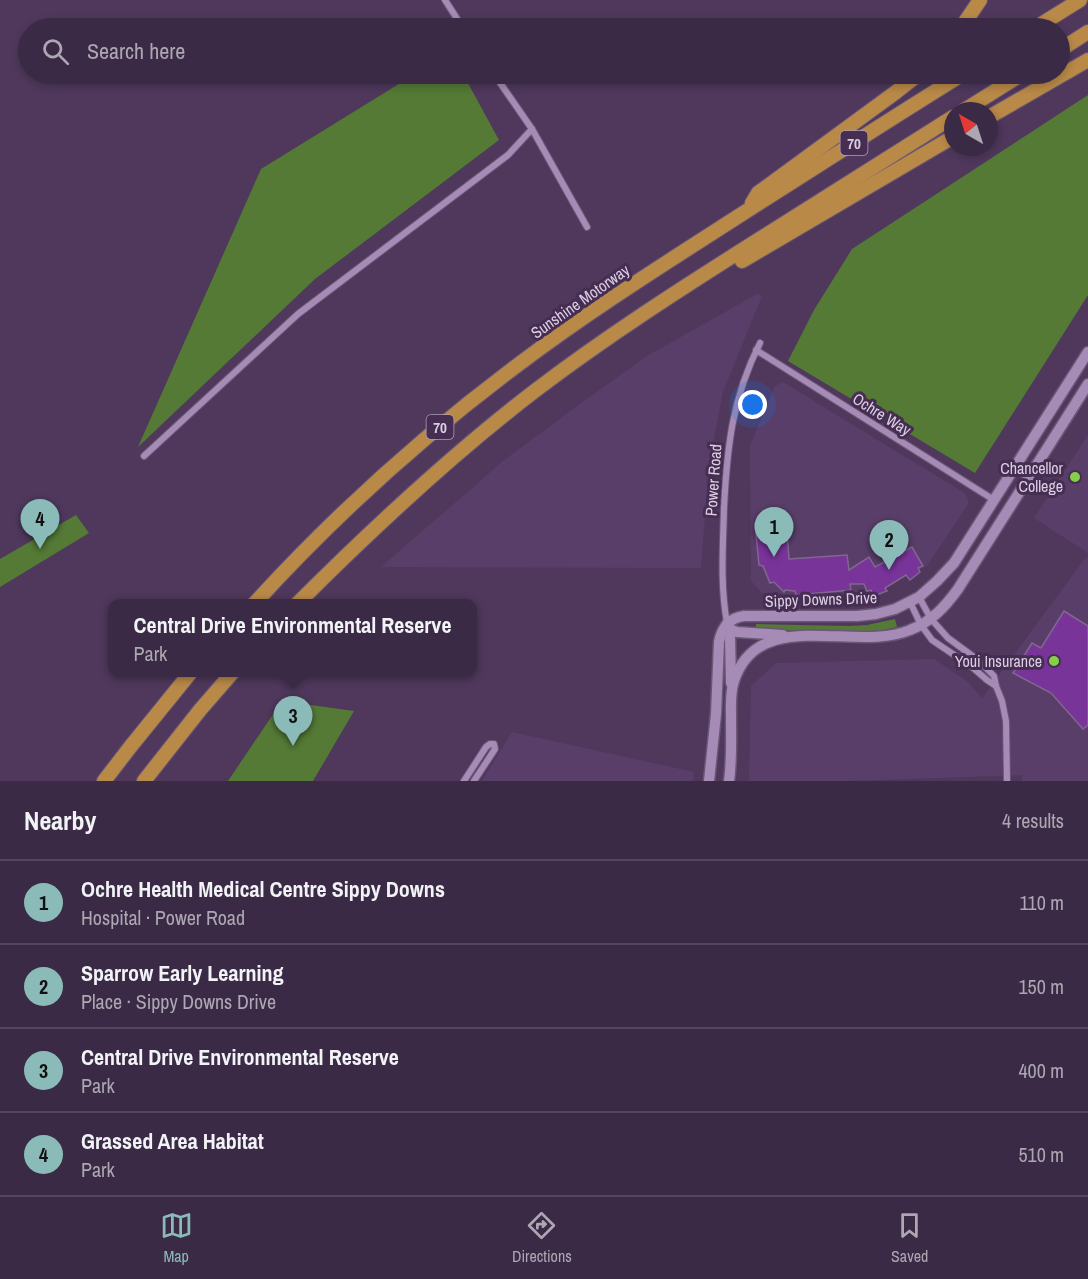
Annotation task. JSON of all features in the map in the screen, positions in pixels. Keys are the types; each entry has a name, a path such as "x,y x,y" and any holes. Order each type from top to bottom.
{"highway":[{"path":"968,18 980,0"},
{"path":"1051,18 1080,0"},
{"path":"1070,43 1088,32"},
{"path":"1070,70 1088,60"},
{"path":"746,212 758,193 906,84"},
{"name":"Sunshine Motorway","path":"258,599 321,534 428,436 519,363 647,275 947,84"},
{"path":"977,102 1006,84"},
{"path":"998,112 1046,84"},
{"name":"70","path":"301,599 405,498 545,383 676,292 944,123"},
{"path":"676,292 690,292 944,142"},
{"path":"104,781 187,677"},
{"path":"144,781 229,677"}],"main road":[{"name":"Sippy Downs Drive","path":"727,624 735,618 744,616 868,616 883,613 914,599 938,581 954,563 1088,352"},
{"path":"727,624 730,629 737,632 792,636 875,637 903,633 932,619 958,589 1088,384"},
{"path":"727,624 730,636 732,693 729,781"},
{"path":"709,781 716,714 719,642 727,624"},
{"path":"732,693 739,668 750,654 766,642 792,636"}],"street":[{"path":"445,0 457,18"},
{"path":"501,84 532,129 587,227"},
{"path":"144,456 298,314 508,155 532,129"},
{"name":"Power Road","path":"727,624 722,580 722,544 732,419 744,380 760,343"},
{"name":"Ochre Way","path":"756,350 994,501"},
{"path":"914,599 948,638 971,654 994,676 1006,721 1007,781"},
{"path":"914,599 921,626 932,639 996,686"},
{"path":"464,781 488,745 494,744 495,749 474,781"}],"shaded area":[{"path":"757,294 762,296 723,392 709,465 701,568 381,567 503,461 577,406 647,356"},
{"path":"783,382 966,494 969,503 927,566 859,599 762,593 751,581 750,445 775,386"},
{"name":"Chancellor College","path":"1088,435 1088,553 1034,518"},
{"path":"1086,557 1088,558 1088,781 1022,781 1022,775 848,781 749,781 751,686 776,663 934,659 968,682 982,698"},
{"path":"512,732 694,772 693,781 482,781"}],"green space":[{"path":"399,84 468,84 499,140 315,279 138,447 261,169"},
{"path":"1088,95 1088,295 975,473 788,361 814,310 852,249 995,156 998,156 998,154"},
{"path":"76,515 89,533 0,587 0,559"},
{"path":"895,619 897,627 860,632 756,630 756,624 850,626"},
{"path":"282,701 354,711 313,781 228,781"}],"building":[{"path":"786,520 789,559 847,555 849,570 869,557 875,567 912,547 923,566 918,568 920,572 910,580 906,575 885,588 887,591 874,596 871,590 867,591 864,584 850,584 851,590 796,595 795,591 785,590 784,592 774,582 770,583 763,566 759,565 755,524"},
{"name":"Youi Insurance","path":"1064,611 1088,626 1088,725 1083,729 1051,693 1013,673 1032,643 1041,648"}],"place":[{"name":"Chancellor College","path":"1075,477"},
{"name":"Grassed Area Habitat","path":"40,549"},
{"name":"Ochre Health Medical Centre Sippy Downs","path":"774,557"},
{"name":"Sparrow Early Learning","path":"889,570"},
{"name":"Youi Insurance","path":"1054,661"},
{"name":"Central Drive Environmental Reserve","path":"293,746"}]}
